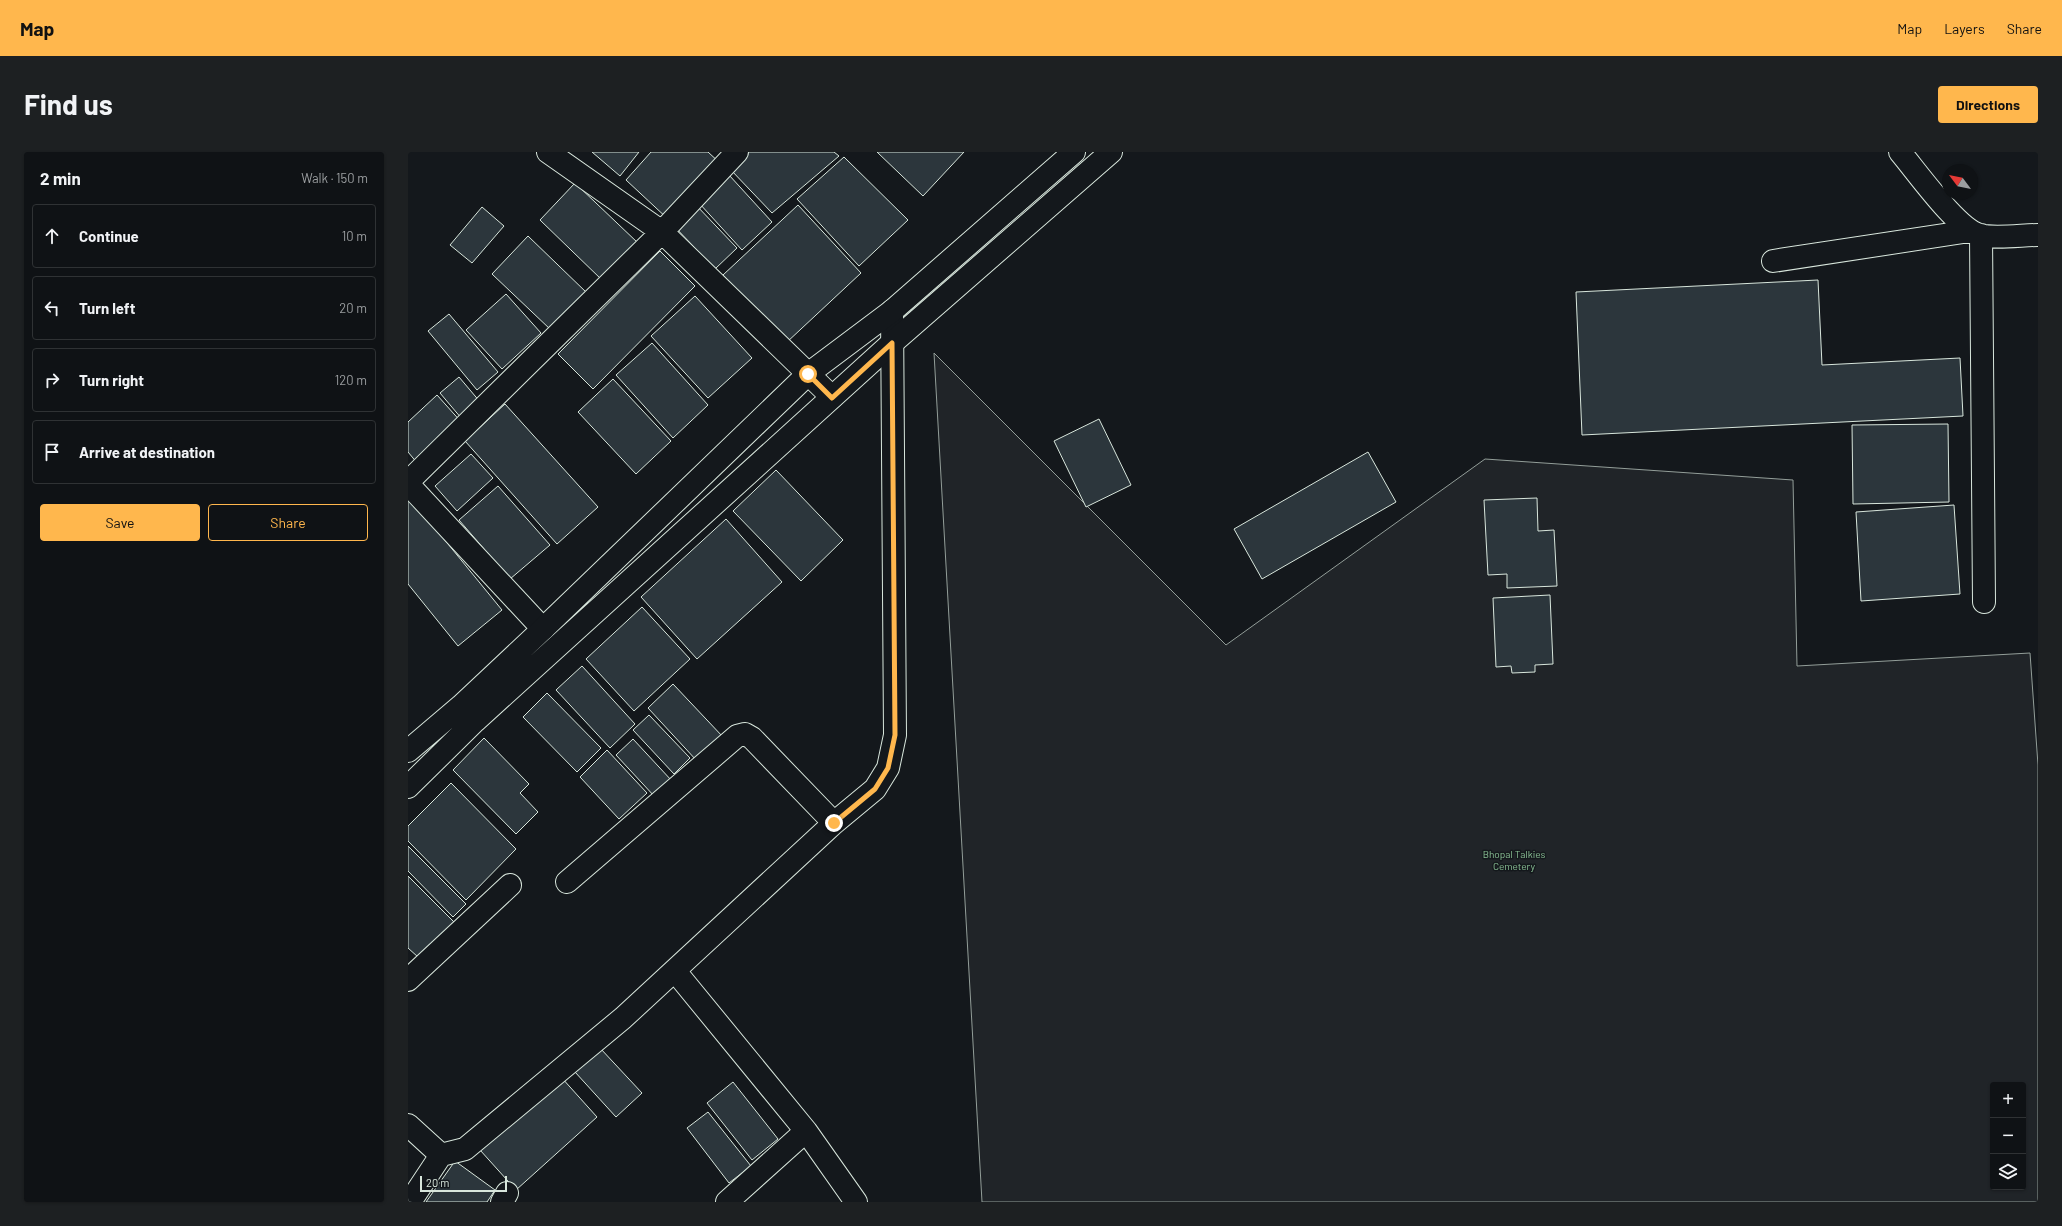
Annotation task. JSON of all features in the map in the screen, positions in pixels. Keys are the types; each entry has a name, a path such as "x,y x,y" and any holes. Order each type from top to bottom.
{"street":[{"path":"548,152 662,232 832,398"},
{"path":"543,629 408,483 662,232 737,152"},
{"path":"409,785 468,714 488,680 808,374 892,311 1074,152"},
{"path":"408,751 468,714 501,699 892,343 1111,152"},
{"path":"1900,152 1951,213 1975,233 1984,602"},
{"path":"1773,261 1975,233 2038,235"},
{"path":"963,249 977,269"},
{"path":"410,1202 441,1155 465,1149 596,1038 623,1018 834,823 875,789 888,768 895,735 892,311"},
{"path":"567,882 737,736 745,734 752,738 834,823"},
{"path":"408,980 510,885"},
{"path":"675,971 806,1131 856,1202"},
{"path":"408,1125 441,1155"},
{"path":"727,1202 806,1131"}],"green space":[{"name":"Bhopal Talkies Cemetery","path":"934,353 1226,645 1485,459 1793,480 1797,666 2030,653 2038,765 2038,1202 982,1202"}],"building":[{"path":"592,152 639,152 620,176"},
{"path":"651,152 708,152 721,164 669,220 626,180"},
{"path":"749,152 834,152 839,156 772,213 730,169"},
{"path":"877,152 964,152 923,196"},
{"path":"844,157 908,220 859,266 797,199"},
{"path":"729,175 772,222 742,250 699,203"},
{"path":"575,183 638,243 602,280 540,220"},
{"path":"695,204 737,248 715,269 673,225"},
{"path":"798,205 861,273 786,343 723,275"},
{"path":"482,207 504,226 472,263 450,245"},
{"path":"528,236 587,293 551,330 492,274"},
{"path":"660,251 695,286 593,389 558,354"},
{"path":"1818,280 1822,365 1960,358 1963,416 1582,435 1576,292"},
{"path":"506,294 541,333 502,369 466,330"},
{"path":"695,296 752,358 708,398 651,336"},
{"path":"449,314 498,372 477,390 428,331"},
{"path":"652,343 708,405 673,438 616,375"},
{"path":"459,377 481,403 462,419 440,393"},
{"path":"613,379 671,441 636,474 578,412"},
{"path":"437,395 463,424 418,464 408,452 408,422"},
{"path":"505,404 598,507 557,544 465,441"},
{"path":"1099,419 1131,485 1086,507 1054,441"},
{"path":"1948,424 1949,502 1853,504 1852,425"},
{"path":"1368,452 1396,502 1262,579 1234,529"},
{"path":"471,454 493,478 457,511 435,486"},
{"path":"776,470 843,540 801,581 733,511"},
{"path":"498,486 550,545 510,579 459,520"},
{"path":"408,495 502,610 458,646 408,584"},
{"path":"1537,498 1538,531 1554,530 1557,586 1507,588 1507,574 1488,575 1484,500"},
{"path":"1954,505 1960,594 1861,601 1856,512"},
{"path":"726,519 782,582 697,659 641,597"},
{"path":"1550,595 1553,664 1535,665 1535,672 1512,673 1511,666 1496,667 1493,598"},
{"path":"642,607 690,659 634,711 586,659"},
{"path":"582,666 635,724 610,748 556,690"},
{"path":"673,684 723,737 697,761 648,708"},
{"path":"547,693 601,748 577,772 523,717"},
{"path":"649,715 690,758 674,774 633,730"},
{"path":"484,738 529,784 520,793 538,812 516,834 453,770"},
{"path":"633,739 672,781 655,797 616,755"},
{"path":"607,750 647,793 619,819 580,777"},
{"path":"451,783 516,849 466,900 408,841 408,826"},
{"path":"408,846 466,904 453,917 408,871"},
{"path":"408,876 454,922 418,957 408,948"},
{"path":"600,1048 642,1093 616,1117 575,1072"},
{"path":"561,1077 597,1117 516,1190 480,1150"},
{"path":"733,1082 778,1139 752,1160 707,1103"},
{"path":"708,1112 751,1166 729,1183 687,1128"},
{"path":"455,1161 495,1190 487,1202 426,1202"}],"route":[{"path":"808,374 832,398 892,343 895,735 888,768 875,789 834,823"}]}
